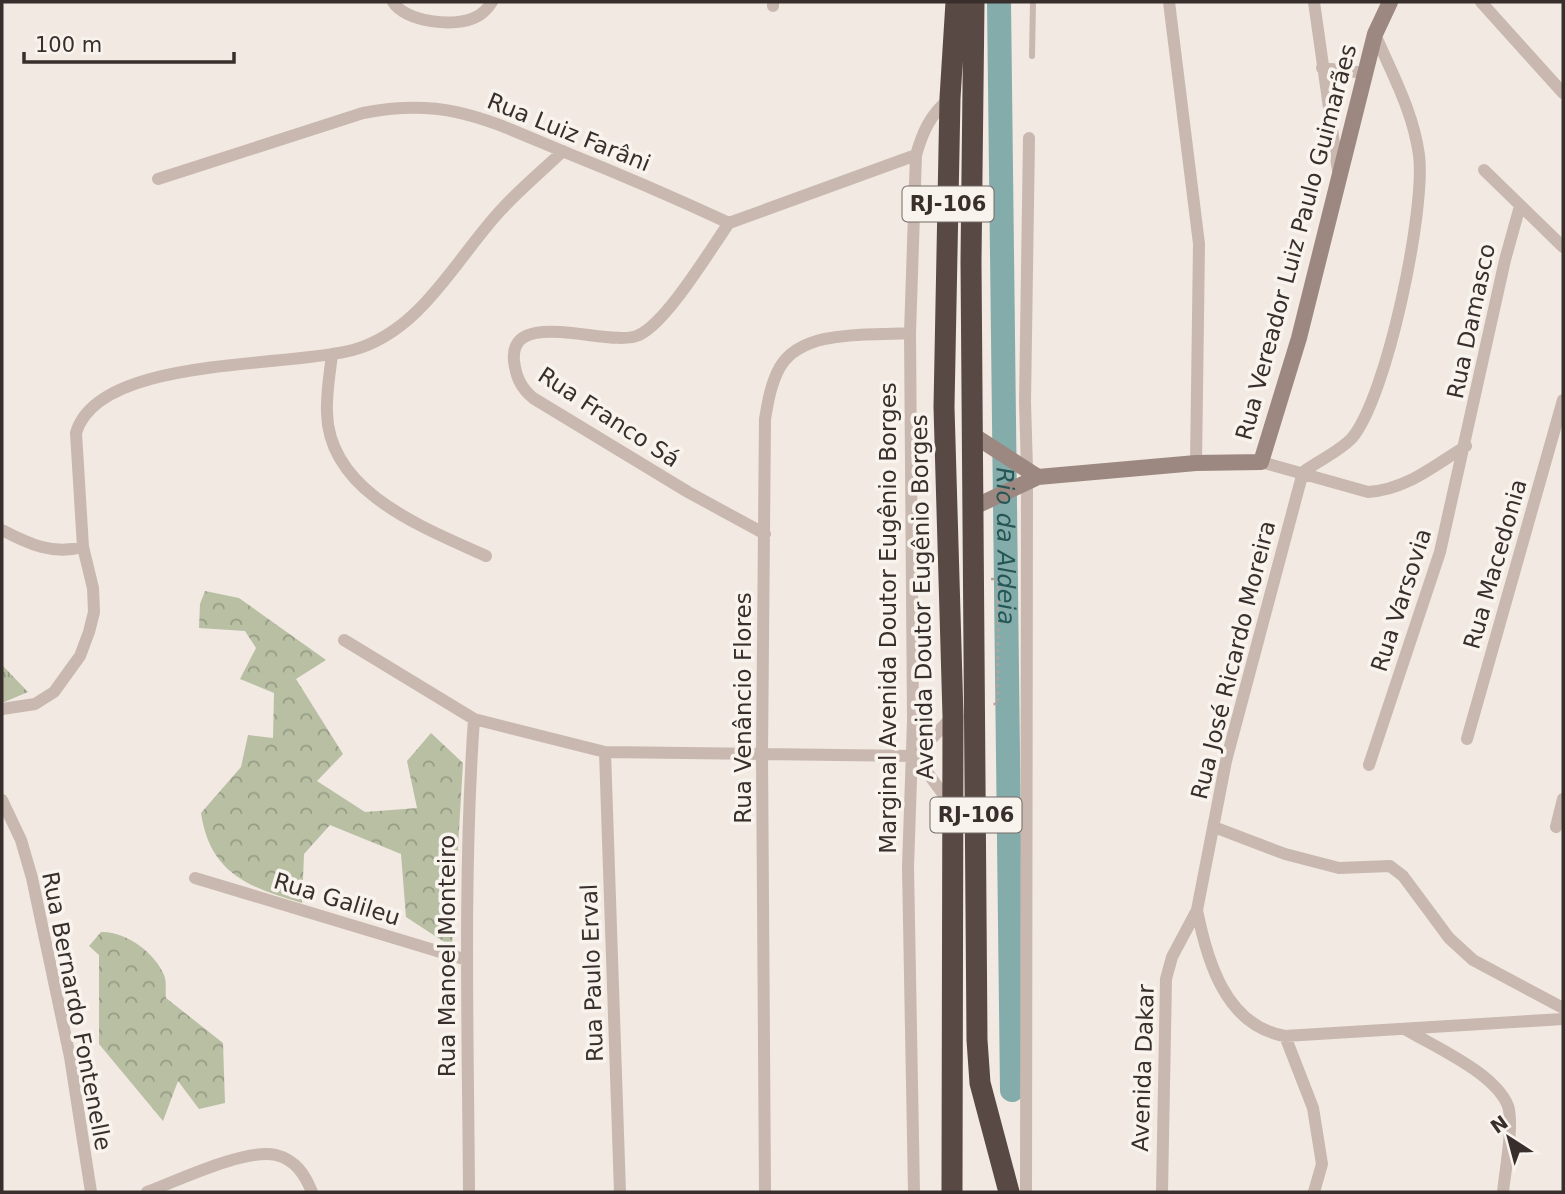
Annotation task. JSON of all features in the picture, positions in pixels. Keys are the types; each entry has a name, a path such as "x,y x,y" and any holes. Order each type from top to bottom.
{"highway":[{"name":"Avenida Doutor Eugênio Borges","path":"952,1192 953,716 944,407 950,98 956,2"},
{"name":"RJ-106","path":"974,2 971,261 982,441 981,504 975,579 980,1083 1009,1192"},
{"path":"980,1083 978,1112 998,1192"}],"street":[{"path":"393,2 399,11 413,19 467,21 482,13 492,2"},
{"path":"1170,2 1199,244 1196,463"},
{"path":"1314,2 1339,180"},
{"name":"Rua Vereador Luiz Paulo Guimarães","path":"1261,462 1299,338 1375,34 1390,2"},
{"path":"1481,2 1563,93"},
{"name":"Rua Vereador Luiz Paulo Guimarães","path":"1026,475 1196,463 1261,462 1303,472 1351,439 1380,384 1419,200 1420,166 1412,118 1375,34"},
{"path":"1322,68 1366,74"},
{"name":"Marginal Avenida Doutor Eugênio Borges","path":"914,1192 908,867 913,756 910,333 916,155 922,132 933,113 950,98"},
{"name":"Rua Luiz Farâni","path":"158,179 363,113 395,107 461,111 503,124 729,223"},
{"path":"1026,1192 1025,402 1029,138"},
{"path":"2,709 35,704 60,685 80,656 94,612 93,589 83,547 76,433 80,418 95,403 120,387 152,376 332,354 370,344 391,333 413,315 500,210 563,152"},
{"path":"729,223 916,155"},
{"path":"1485,170 1563,247"},
{"name":"Rua Damasco","path":"1466,446 1505,260 1520,206"},
{"name":"Rua Franco Sá","path":"729,223 675,299 639,335 611,340 545,329 524,339 517,347 515,367 523,389 533,398 688,492 765,534"},
{"name":"Rua Venâncio Flores","path":"765,1192 762,755 765,419 770,390 780,367 792,352 828,339 910,333"},
{"path":"332,354 327,413 337,454 347,472 391,507 486,556"},
{"name":"Rua Macedonia","path":"1467,739 1563,400"},
{"path":"982,441 1026,475"},
{"path":"1303,472 1368,492 1379,491 1395,488 1418,477 1466,446"},
{"name":"Rua Varsovia","path":"1369,765 1426,598 1466,446"},
{"name":"Rua José Ricardo Moreira","path":"1303,472 1226,761 1214,827 1285,854 1339,868 1390,866 1403,876 1449,938 1473,960 1563,1008"},
{"path":"981,504 1026,475"},
{"path":"2,530 46,549 67,551 83,547"},
{"path":"344,640 474,719 605,752 913,756 953,716"},
{"name":"Rua Manoel Monteiro","path":"469,1192 467,960 469,792 474,719"},
{"name":"Rua Paulo Erval","path":"605,752 620,1192"},
{"path":"913,756 952,806"},
{"path":"1556,827 1563,799"},
{"name":"Rua Bernardo Fontenelle","path":"2,800 21,840 32,878 70,1057 91,1192"},
{"path":"1214,827 1197,910 1206,955 1240,1012 1256,1028 1285,1037 1563,1019"},
{"name":"Rua Galileu","path":"195,878 467,960"},
{"name":"Avenida Dakar","path":"1162,1192 1166,979 1172,957 1197,910"},
{"path":"1405,1029 1484,1076 1500,1091 1509,1108 1503,1192"},
{"path":"1285,1037 1312,1108 1322,1164 1314,1192"},
{"path":"147,1192 233,1159 275,1155 295,1164 305,1176 312,1192"}],"lane":[{"path":"1032,56 1033,2"}],"path":[{"path":"975,579 998,579 998,704"}],"green space":[{"path":"205,591 239,598 326,660 296,679 343,754 317,781 365,812 417,808 407,761 431,733 463,763 452,947 406,917 401,854 330,825 304,854 302,903 249,884 223,864 213,851 201,813 241,767 248,735 273,738 274,693 240,679 256,648 245,631 199,628 200,604"},
{"path":"3,666 28,692 2,703"},
{"path":"101,932 130,939 147,951 164,975 166,998 223,1043 225,1103 199,1109 178,1081 163,1121 99,1044 99,955 89,946"}],"waterway":[{"name":"Rio da Aldeia","path":"999,2 1012,1090"}]}
